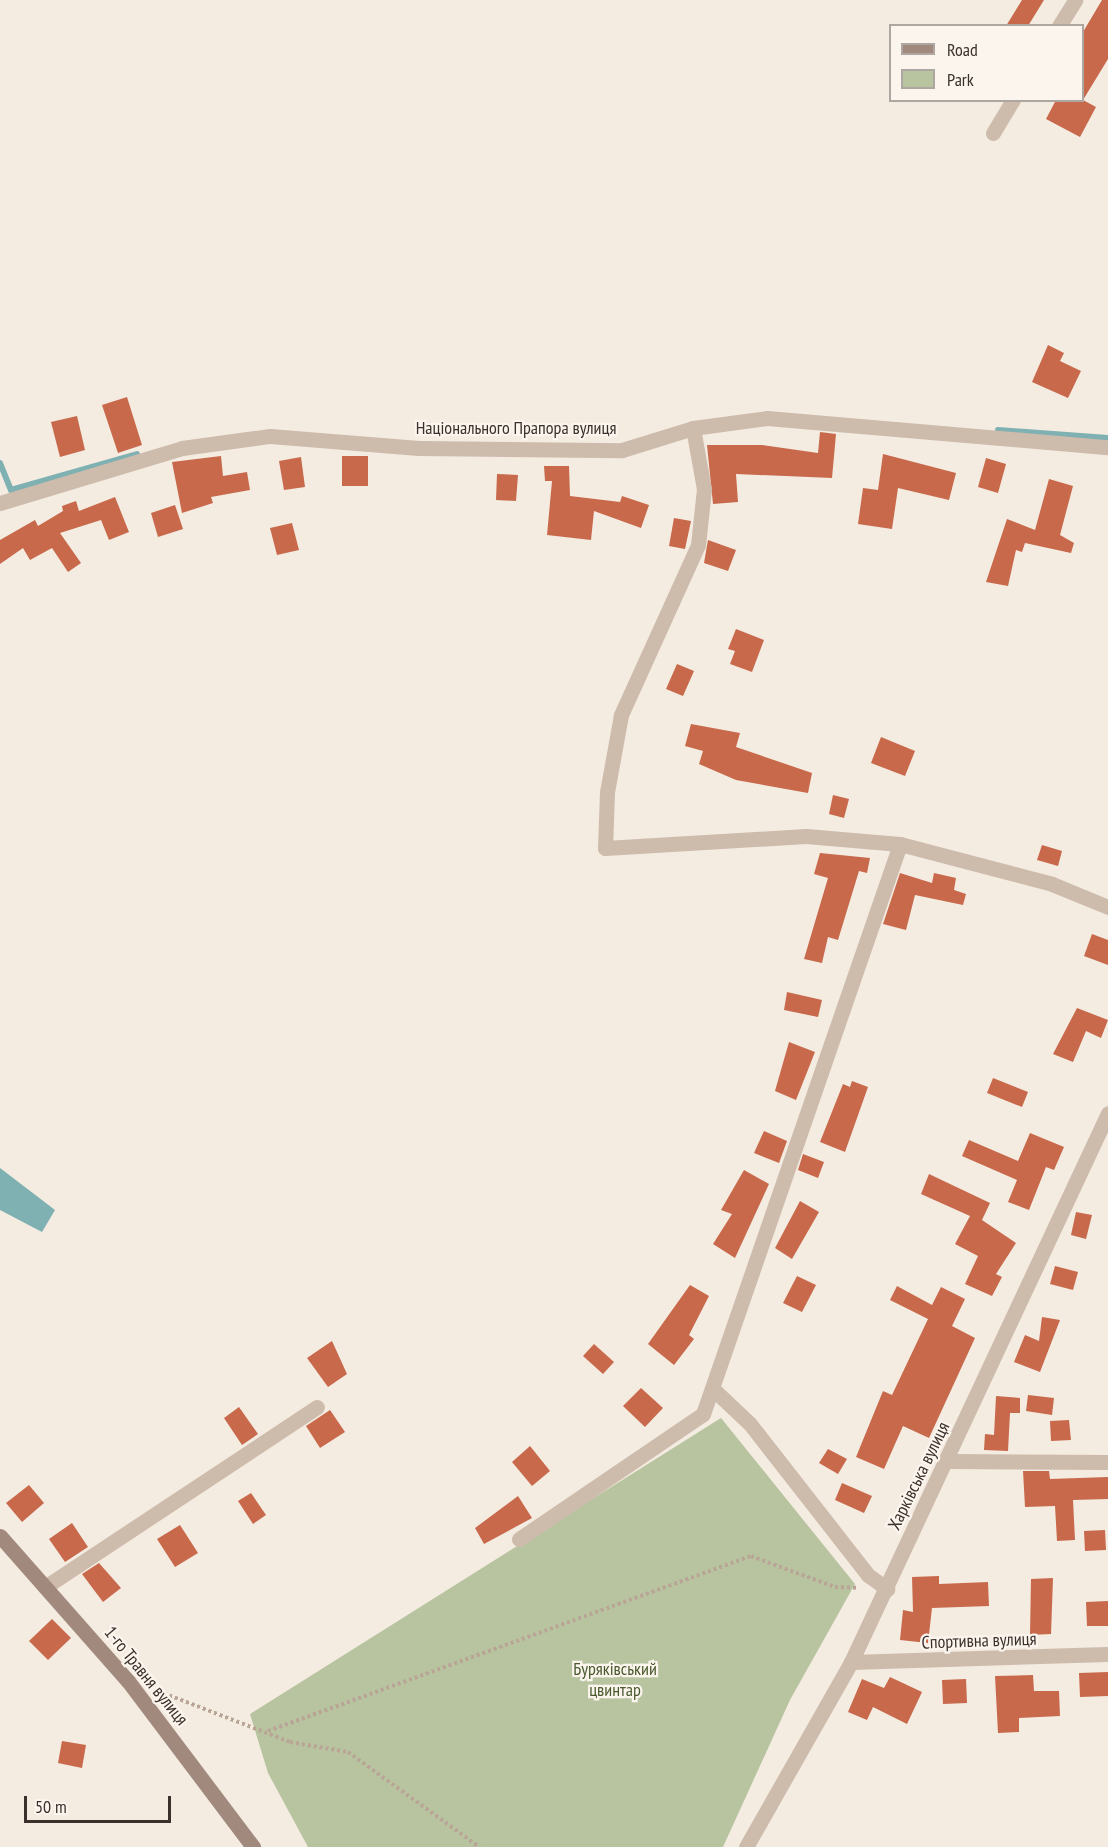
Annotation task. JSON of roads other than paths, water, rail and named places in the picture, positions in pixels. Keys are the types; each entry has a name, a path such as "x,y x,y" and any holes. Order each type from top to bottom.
{"street":[{"path":"1060,24 1075,0"},
{"path":"993,133 1012,102"},
{"name":"Національного Прапора вулиця","path":"0,503 182,448 270,436 419,448 622,450 693,428 767,418 1108,447"},
{"path":"693,428 704,489 698,545 621,715 607,792 605,848 806,836 900,844 1041,881 1108,907"},
{"path":"519,1539 703,1414 900,844"},
{"name":"Харківська вулиця","path":"746,1847 851,1662 949,1461 1108,1113"},
{"path":"713,1389 750,1424 868,1575 887,1589"},
{"path":"45,1587 317,1407"},
{"path":"949,1461 1108,1462"},
{"name":"1-го Травня вулиця","path":"0,1536 128,1681 253,1847"},
{"name":"Спортивна вулиця","path":"851,1662 1108,1654"}],"water":[{"path":"0,1168 55,1210 42,1232 0,1210"}],"waterway":[{"path":"998,430 1108,438"},
{"path":"0,463 11,490 137,454"}],"park label":[{"name":"Буряківський цвинтар","path":"615,1680"}]}
